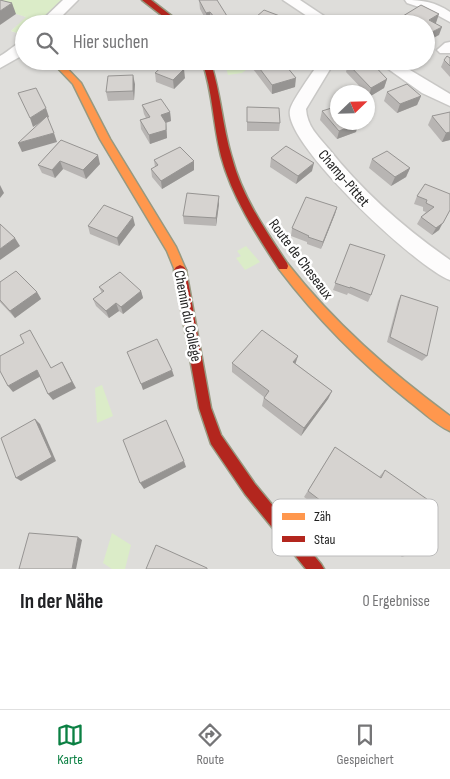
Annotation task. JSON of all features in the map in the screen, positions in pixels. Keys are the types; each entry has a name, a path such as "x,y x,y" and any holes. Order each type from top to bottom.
{"street":[{"path":"55,15 71,0"},
{"path":"146,0 166,15"},
{"path":"290,0 314,15"},
{"path":"412,0 434,8 450,18"},
{"path":"0,63 15,54"},
{"name":"Chemin du Collège","path":"64,70 77,83 109,147 172,250 183,276 205,408 216,439 250,489 272,516"},
{"name":"Route de Cheseaux","path":"209,70 230,168 247,207 268,242 314,303 344,335 396,384 450,424"},
{"name":"Champ-Pittet","path":"322,70 298,109 300,123 344,182 364,203 450,271"},
{"path":"398,70 450,101"},
{"name":"Chemin du Collège","path":"305,556 316,569"}],"shaded area":[{"path":"71,0 450,0 450,569 0,569 0,9 20,15 15,15 15,28 11,31 15,32 15,70 435,70 435,15 39,15"}],"green space":[{"path":"0,0 71,0 55,15 20,15 0,9"},
{"path":"227,70 246,70 242,73 228,75"},
{"path":"246,246 260,262 245,270 236,258 241,256 237,251"},
{"path":"102,385 113,416 97,423 95,388"},
{"path":"112,533 131,545 125,569 112,569 103,563"}],"building":[{"path":"0,0 12,3 0,11"},
{"path":"199,0 217,0 226,15 212,15 210,12 206,13"},
{"path":"421,5 439,14 435,16 405,15"},
{"path":"264,10 277,15 258,15"},
{"path":"435,23 442,27 435,30"},
{"path":"447,56 450,58 450,66 444,60"},
{"path":"158,70 183,70 173,80 155,73"},
{"path":"261,70 289,70 296,78 272,85"},
{"path":"354,70 378,70 387,79 375,86 368,85"},
{"path":"133,75 133,91 106,92 108,76"},
{"path":"407,84 421,96 400,104 387,92"},
{"path":"36,88 46,108 30,118 18,93"},
{"path":"161,99 170,112 161,115 166,123 166,130 149,135 140,120 150,117 142,105"},
{"path":"247,107 279,108 280,123 247,122"},
{"path":"330,108 330,120 322,111"},
{"path":"450,112 450,132 446,133 432,116"},
{"path":"47,116 54,133 18,143"},
{"path":"61,140 98,155 83,170 60,161 52,170 38,165"},
{"path":"286,146 314,163 298,176 271,158"},
{"path":"180,147 194,161 161,181 151,169 158,165 154,160"},
{"path":"387,151 410,168 395,177 372,159"},
{"path":"425,184 450,194 450,210 443,223 436,228 421,217 434,207 426,203 427,200 417,196"},
{"path":"187,193 219,196 216,218 183,216"},
{"path":"306,197 337,207 323,242 308,237 292,228"},
{"path":"104,205 133,217 117,238 88,226"},
{"path":"0,224 15,238 0,249"},
{"path":"350,244 385,255 371,295 335,283"},
{"path":"16,271 37,292 10,311 0,300 0,282"},
{"path":"120,272 141,291 121,307 116,303 106,311 93,299 104,291 99,287"},
{"path":"401,295 438,307 427,356 390,337"},
{"path":"30,330 51,368 62,362 72,382 48,394 37,370 8,386 0,371 0,356 24,343 20,335"},
{"path":"262,330 298,356 293,362 332,391 304,428 264,398 269,391 232,363"},
{"path":"157,339 172,370 141,384 127,352"},
{"path":"35,419 52,457 16,478 1,438"},
{"path":"166,420 184,461 140,483 123,440"},
{"path":"335,447 381,478 385,470 427,499 319,499 308,491"},
{"path":"29,533 78,537 72,569 19,569"},
{"path":"156,545 207,568 207,569 146,569"}],"traffic: slow":[{"path":"64,70 77,83 105,139 172,250 180,270"},
{"path":"283,266 319,311 360,351 404,389 450,424"}],"traffic: jam":[{"path":"146,0 166,15"},
{"path":"209,70 221,134 230,169 254,219 283,266"},
{"path":"180,270 205,408 216,439 250,489 272,516"},
{"path":"305,556 316,569"}]}
